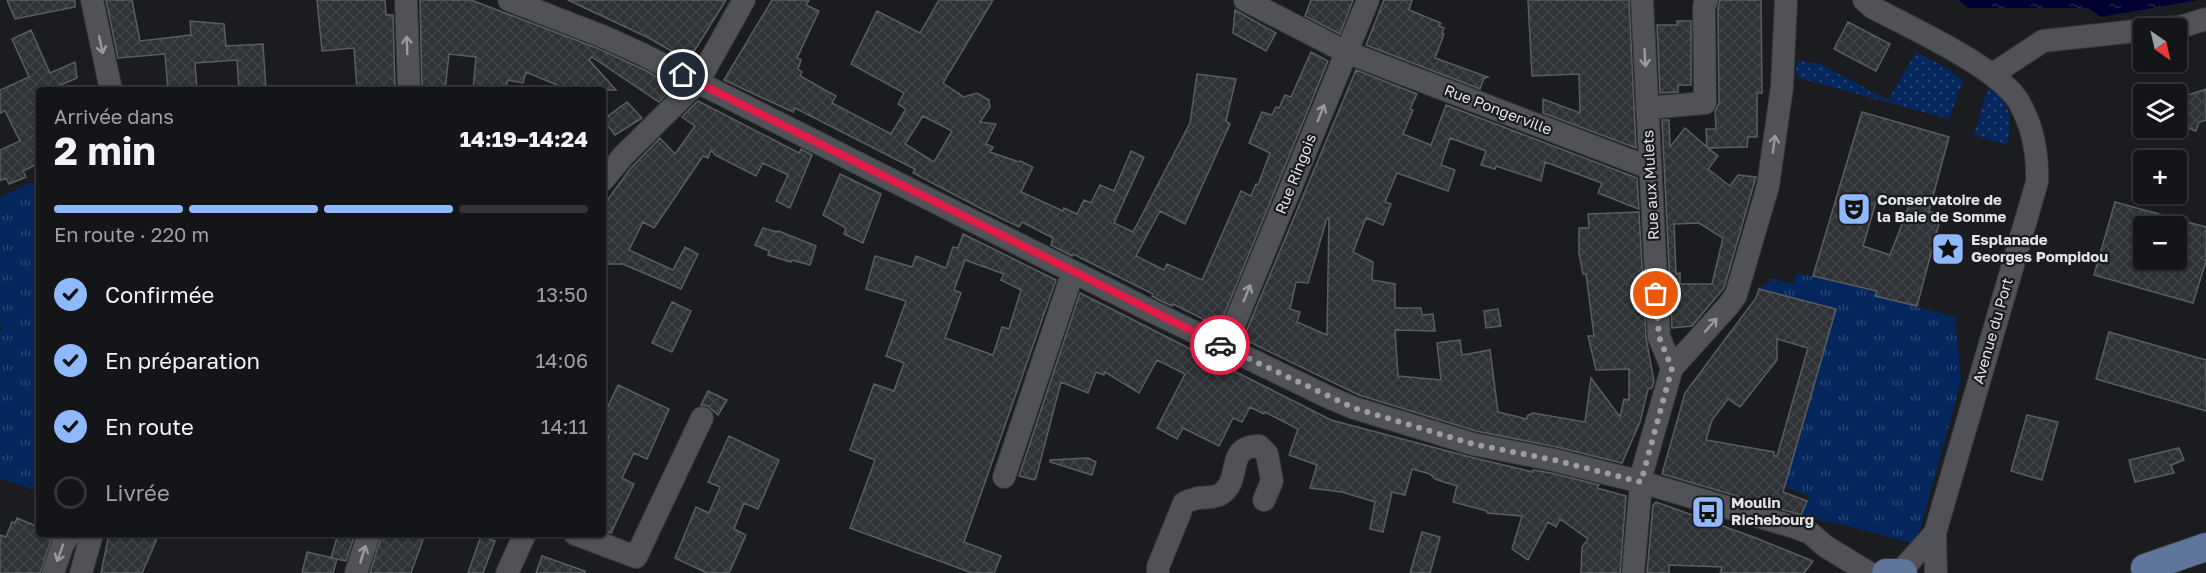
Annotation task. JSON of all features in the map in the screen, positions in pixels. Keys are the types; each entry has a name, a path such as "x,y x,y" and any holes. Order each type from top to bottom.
{"main road":[{"path":"2143,571 2206,548"},
{"path":"2180,573 2206,562"},
{"path":"1886,573 1902,573"}],"street":[{"path":"92,0 110,87"},
{"path":"406,0 409,87"},
{"path":"509,0 602,36 698,82 1073,272 1354,408 1473,444 1554,460 1641,482 1794,527 1810,534 1869,573"},
{"path":"606,176 624,155 698,82 744,0"},
{"name":"Rue Pongerville","path":"1245,0 1346,52 1650,168"},
{"name":"Rue Ringois","path":"1225,347 1368,0"},
{"name":"Rue aux Mulets","path":"1642,0 1659,337 1672,368"},
{"path":"1647,108 1706,103 1704,6 1707,0"},
{"path":"1633,573 1641,482 1672,368 1729,306 1736,295 1768,186 1782,87 1786,0"},
{"name":"Avenue du Port","path":"1864,0 1872,7 1993,74 2018,101 2033,134 2038,159 2037,182 1935,533 1936,573"},
{"path":"2187,25 2206,19"},
{"path":"1993,74 2043,41 2133,31"},
{"path":"1004,477 1073,272"},
{"path":"581,537 636,565 702,418"},
{"path":"1158,573 1158,567 1184,503 1195,498 1220,496 1229,488 1239,452 1248,446 1259,446 1267,454 1272,481 1264,500"},
{"name":"Avenue du Port","path":"1902,573 1935,533"},
{"path":"53,573 63,544 68,537"},
{"path":"81,573 91,537"},
{"path":"356,573 368,537"},
{"path":"507,573 524,537"},
{"path":"1825,546 1834,573"}],"green space":[{"path":"1916,52 1947,68 1963,81 1949,119 1799,78 1796,71 1797,60 1822,65 1888,100"},
{"path":"1988,87 2006,105 2010,119 2007,145 1974,135"},
{"path":"36,182 36,491 0,478 0,332 2,330 0,326 0,197"},
{"path":"1797,273 1877,291 1876,296 1955,317 1961,381 1916,544 1841,524 1800,517 1810,496 1785,487 1836,310 1759,289 1772,279 1793,284"}],"water":[{"path":"1959,0 2198,0 2101,17 2088,8 1968,8"}],"building":[{"path":"7,0 75,0 75,7 15,19"},
{"path":"106,0 132,0 140,41 191,35 190,21 224,24 226,46 263,44 266,87 239,87 237,60 195,63 197,87 168,87 165,54 118,58"},
{"path":"317,0 385,0 386,15 393,15 395,87 357,87 354,48 322,51"},
{"path":"420,0 471,0 597,48 649,72 673,87 659,102 592,57 589,60 616,90 606,90 606,87 562,87 526,72 523,83 508,80 506,87 473,87 476,57 449,54 445,87 422,87"},
{"path":"568,0 726,0 688,61 649,38"},
{"path":"772,0 809,0 806,5 819,11 797,58 801,60 798,69 802,72 800,76 836,96 832,103 891,134 906,109 898,104 904,93 851,64 877,11 920,33 939,0 993,0 943,83 964,97 977,93 989,100 990,107 980,122 996,124 986,144 993,147 990,152 1033,167 1021,192 1063,211 1064,208 1077,214 1084,200 1091,203 1100,185 1114,191 1131,151 1144,157 1114,223 1133,232 1190,123 1197,74 1236,79 1226,121 1230,124 1185,224 1160,211 1136,256 1164,270 1167,264 1202,280 1241,191 1251,196 1256,184 1258,185 1270,153 1249,143 1262,112 1272,115 1276,107 1279,108 1285,95 1291,97 1311,52 1328,61 1219,327 1173,304 1172,306 1159,300 1152,296 1153,294 1073,254 1072,256 1051,245 1053,238 1022,222 1019,227 984,210 913,173 915,169 795,108 793,112 724,80","holes":["923,116 952,131 934,162 905,144"]},
{"path":"1311,0 1353,0 1340,34 1305,16"},
{"path":"1384,0 1412,0 1409,10 1441,23 1439,26 1444,28 1442,33 1444,34 1435,58 1488,77 1484,78 1480,89 1366,45"},
{"path":"1528,0 1629,0 1636,148 1543,113 1543,99 1580,113 1579,74 1532,76"},
{"path":"1720,0 1761,0 1762,93 1757,93 1757,137 1748,137 1747,147 1708,148 1718,156 1708,169 1730,186 1738,175 1756,177 1724,288 1692,326 1672,328 1662,120 1669,120 1670,147 1685,128 1707,147 1706,129 1716,129 1715,111 1719,103 1718,9","holes":["1699,223 1723,238 1712,284 1680,284 1680,273 1676,274 1674,224"]},
{"path":"1235,10 1276,33 1266,51 1233,33"},
{"path":"1677,21 1691,21 1691,85 1678,85 1678,92 1660,93 1657,25 1677,25"},
{"path":"1848,22 1890,44 1876,71 1834,49"},
{"path":"31,30 50,73 75,62 77,78 56,87 36,87 36,164 23,171 26,177 9,184 6,178 0,181 0,150 20,141 5,111 0,113 0,90 29,77 12,39"},
{"path":"1356,70 1417,94 1403,134 1431,145 1446,105 1637,178 1639,209 1598,193 1602,183 1545,162 1541,181 1496,166 1495,169 1481,165 1486,151 1450,138 1441,165 1455,170 1448,191 1397,173 1385,202 1391,204 1383,225 1366,218 1353,252 1373,262 1372,280 1395,284 1395,308 1421,308 1422,315 1433,314 1435,331 1395,330 1398,376 1441,380 1437,343 1460,340 1462,355 1490,350 1498,412 1527,419 1527,416 1533,413 1585,422 1591,378 1620,417 1624,399 1629,400 1629,369 1596,370 1588,336 1594,336 1586,274 1583,274 1579,253 1579,228 1589,228 1588,214 1639,212 1646,338 1654,381 1652,388 1648,389 1640,422 1622,463 1476,431 1359,395 1243,339","holes":["1327,218 1329,218 1327,335 1297,322 1300,312 1290,309 1296,282 1308,283"]},
{"path":"2206,89 2206,120 2199,122 2196,131 2187,128 2187,95"},
{"path":"698,101 799,153 801,149 812,155 790,208 776,201 788,175 763,163 756,176 715,155 711,150 708,158 703,156 654,228 643,222 629,250 673,270 685,247 698,254 681,289 623,264 606,264 606,202 630,169 660,138 675,154 695,126 682,117"},
{"path":"627,102 642,118 615,135 606,124 606,118"},
{"name":"Conservatoire de la Baie de Somme","path":"1862,112 1949,137 1929,211 1941,216 1917,306 1875,296 1877,291 1813,276","holes":["1878,195 1909,206 1890,255 1863,246"]},
{"path":"840,174 881,194 863,243 844,234 846,228 823,215"},
{"path":"2115,202 2166,216 2133,216 2133,270 2187,270 2187,222 2206,227 2206,261 2193,303 2094,275"},
{"path":"763,228 778,231 816,246 810,265 768,255 769,251 755,245"},
{"path":"963,234 1056,280 964,542 1001,556 994,573 972,573 850,528 875,460 850,450 874,384 894,391 904,363 886,356 906,301 866,289 875,256 912,267 916,256 946,268 953,247 958,248","holes":["965,260 1004,274 1001,280 1021,290 1009,329 1002,327 993,355 945,338 961,293 954,290"]},
{"path":"1759,289 1836,309 1783,492 1807,501 1801,515 1662,474 1685,393 1756,298","holes":["1777,339 1808,348 1777,456 1774,456 1774,452 1706,440 1712,420 1728,399 1740,407 1777,360"]},
{"path":"1080,293 1331,420 1470,457 1599,485 1597,488 1626,496 1620,573 1581,573 1582,547 1588,539 1560,519 1556,527 1548,522 1528,560 1512,549 1522,516 1487,513 1487,511 1453,502 1457,486 1412,469 1405,495 1392,492 1383,532 1370,529 1375,502 1342,492 1310,488 1317,465 1289,455 1298,429 1265,412 1264,414 1250,407 1242,422 1233,418 1219,446 1183,428 1177,439 1157,428 1185,374 1157,360 1139,393 1105,372 1104,375 1096,372 1088,393 1061,382 1036,478 1034,480 1019,476"},
{"path":"672,302 691,311 672,352 652,343"},
{"path":"1498,309 1501,326 1486,328 1484,311"},
{"path":"2109,332 2206,360 2206,411 2096,379"},
{"path":"618,385 669,409 647,459 634,453 622,478 634,484 611,533 606,531 606,443 609,436 606,434 606,411"},
{"path":"708,391 727,400 718,415 708,406 701,405"},
{"path":"2027,415 2058,422 2042,480 2011,471"},
{"path":"729,436 779,460 758,509 744,503 734,529 746,535 729,573 707,573 675,558 696,507 709,513 720,487 708,482"},
{"path":"2179,448 2184,460 2171,465 2174,473 2135,482 2129,460"},
{"path":"1088,458 1096,462 1092,475 1050,462 1050,460"},
{"path":"1656,502 1813,561 1804,573 1720,573 1722,567 1669,565 1669,573 1647,573 1653,505"},
{"path":"17,518 36,526 36,537 52,537 40,573 0,573 0,535 6,537 12,522 15,523"},
{"path":"1422,532 1440,537 1430,573 1410,573"},
{"path":"108,537 158,537 142,573 101,573"},
{"path":"337,537 354,537 346,561 331,558"},
{"path":"381,537 424,537 411,573 370,573"},
{"path":"481,537 495,541 483,573 468,573"},
{"path":"307,552 337,559 333,573 302,573"},
{"path":"542,556 585,571 585,573 536,573"}],"way so far":[{"path":"1220,345 1354,408 1473,444 1554,460 1641,482 1672,368 1659,337 1656,294"}],"place":[{"name":"Conservatoire de la Baie de Somme","path":"1854,209"},
{"name":"Esplanade Georges Pompidou","path":"1948,249"},
{"name":"Moulin Richebourg","path":"1708,512"}],"route":[{"path":"683,75 1220,345"}]}
